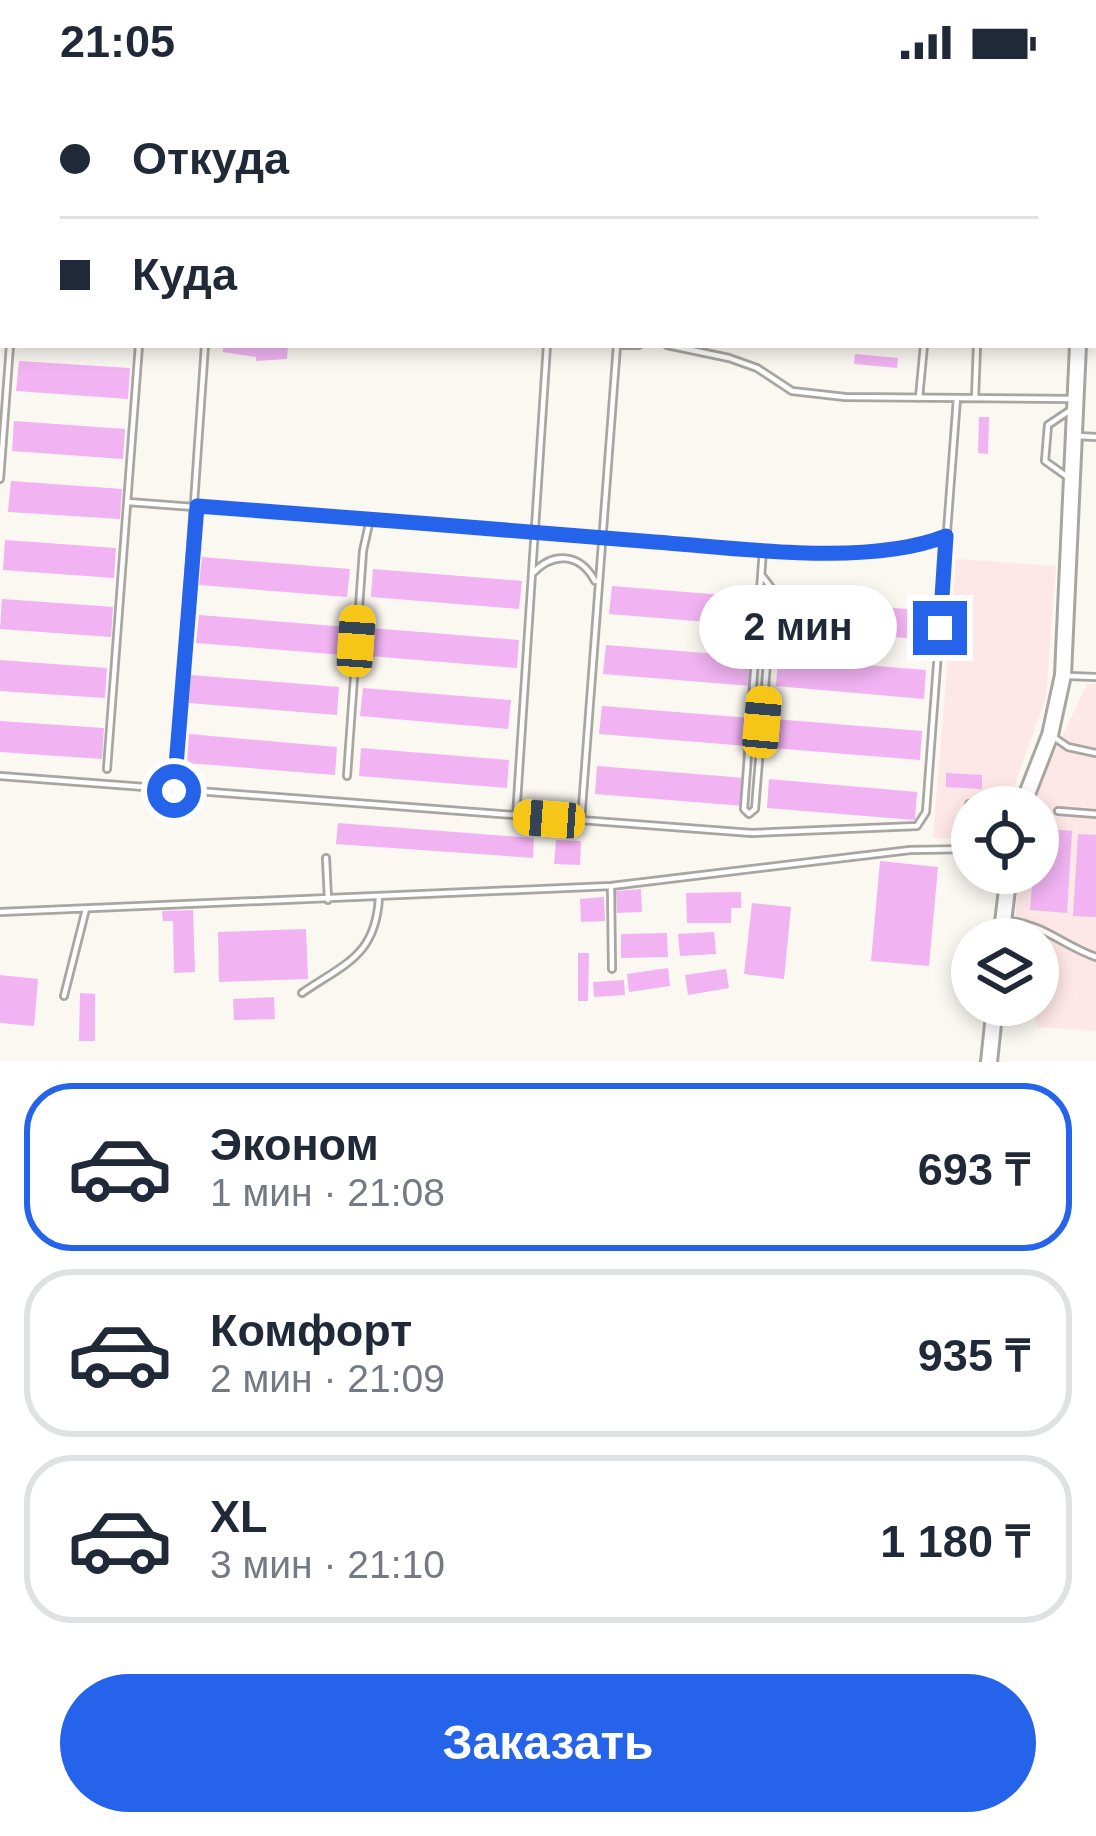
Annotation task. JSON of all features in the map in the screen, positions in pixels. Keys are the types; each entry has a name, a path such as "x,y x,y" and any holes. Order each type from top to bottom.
{"main road":[{"path":"1030,786 1050,735 1063,675 1078,348"},
{"path":"989,1062 993,1026"}],"lane":[{"path":"0,479 10,348"},
{"path":"107,769 139,348"},
{"path":"174,791 205,348"},
{"path":"516,817 547,348"},
{"path":"581,821 618,348"},
{"path":"680,348 743,363 792,392 1074,403"},
{"path":"919,398 924,348"},
{"path":"975,398 977,348"},
{"path":"0,776 752,833 917,826 926,812 956,398"},
{"path":"1069,479 1045,461 1048,425 1074,403"},
{"path":"1072,435 1096,437"},
{"path":"128,502 763,550 884,551 946,536"},
{"path":"347,776 363,551 370,519"},
{"path":"763,550 744,809 749,814 755,809 773,590 763,578"},
{"path":"529,578 547,561 573,559 592,573 597,586"},
{"path":"1063,675 1096,677"},
{"path":"1050,735 1069,747 1096,753"},
{"path":"1059,811 1096,814"},
{"path":"0,912 611,886 910,850 951,849"},
{"path":"326,858 328,900"},
{"path":"611,886 612,969"},
{"path":"302,993 355,957 377,929 379,897"},
{"path":"64,997 86,909"},
{"path":"1059,941 1096,957"}],"shaded area":[{"path":"956,559 1056,566 1046,697 1014,786 951,786 951,838 933,838"},
{"path":"1087,684 1096,684 1096,1031 1038,1026 1059,1026 1059,918 1015,918 1018,894 1059,894 1059,786 1039,786"}],"building":[{"path":"223,348 288,348 287,359 256,361 256,357 223,352"},
{"path":"855,354 898,358 897,368 854,364"},
{"path":"19,361 130,368 128,399 16,391"},
{"path":"979,417 989,417 988,454 978,453"},
{"path":"14,421 125,429 123,459 12,451"},
{"path":"11,481 122,489 120,519 8,512"},
{"path":"5,540 116,548 114,578 3,570"},
{"path":"202,557 350,569 347,597 199,585"},
{"path":"373,569 522,581 519,609 371,597"},
{"path":"612,586 760,598 757,626 609,614"},
{"path":"2,599 113,607 111,637 0,629"},
{"path":"783,599 931,611 928,640 780,627"},
{"path":"199,615 347,627 344,655 196,643"},
{"path":"371,628 519,640 517,668 369,656"},
{"path":"606,645 754,657 751,686 603,674"},
{"path":"778,658 926,670 924,699 776,686"},
{"path":"0,660 107,668 105,698 0,691"},
{"path":"191,675 339,687 337,715 189,703"},
{"path":"363,688 511,700 508,729 360,716"},
{"path":"602,706 750,718 747,746 599,734"},
{"path":"774,719 922,731 920,760 772,748"},
{"path":"0,721 104,728 102,759 0,752"},
{"path":"189,734 337,747 335,775 187,763"},
{"path":"361,748 509,760 507,788 359,776"},
{"path":"597,766 745,778 743,806 595,794"},
{"path":"946,773 982,775 982,786 946,787"},
{"path":"769,779 917,792 915,820 767,808"},
{"path":"338,823 534,838 533,858 336,844"},
{"path":"1059,830 1072,831 1067,913 1030,910 1031,894 1059,894"},
{"path":"1078,834 1096,835 1096,917 1073,916"},
{"path":"556,840 581,841 580,865 554,864"},
{"path":"880,861 938,867 929,966 871,961"},
{"path":"641,889 642,912 617,913 616,891"},
{"path":"741,892 741,908 731,908 731,923 687,923 686,893"},
{"path":"604,897 605,921 581,922 580,899"},
{"path":"752,903 791,907 784,979 744,974"},
{"path":"193,910 195,972 174,973 173,921 163,921 162,911"},
{"path":"306,929 308,979 219,982 218,932"},
{"path":"714,932 716,954 680,956 678,934"},
{"path":"667,933 668,957 621,958 621,934"},
{"path":"578,953 589,953 588,1001 578,1001"},
{"path":"668,968 670,986 629,992 627,974"},
{"path":"726,969 729,988 688,995 685,975"},
{"path":"0,975 38,979 34,1026 0,1023"},
{"path":"624,980 625,995 594,997 593,982"},
{"path":"80,993 95,994 95,1041 79,1041"},
{"path":"274,997 275,1019 234,1020 233,999"}],"route":[{"path":"174,791 197,506 774,550 884,551 946,536 940,628"}]}
